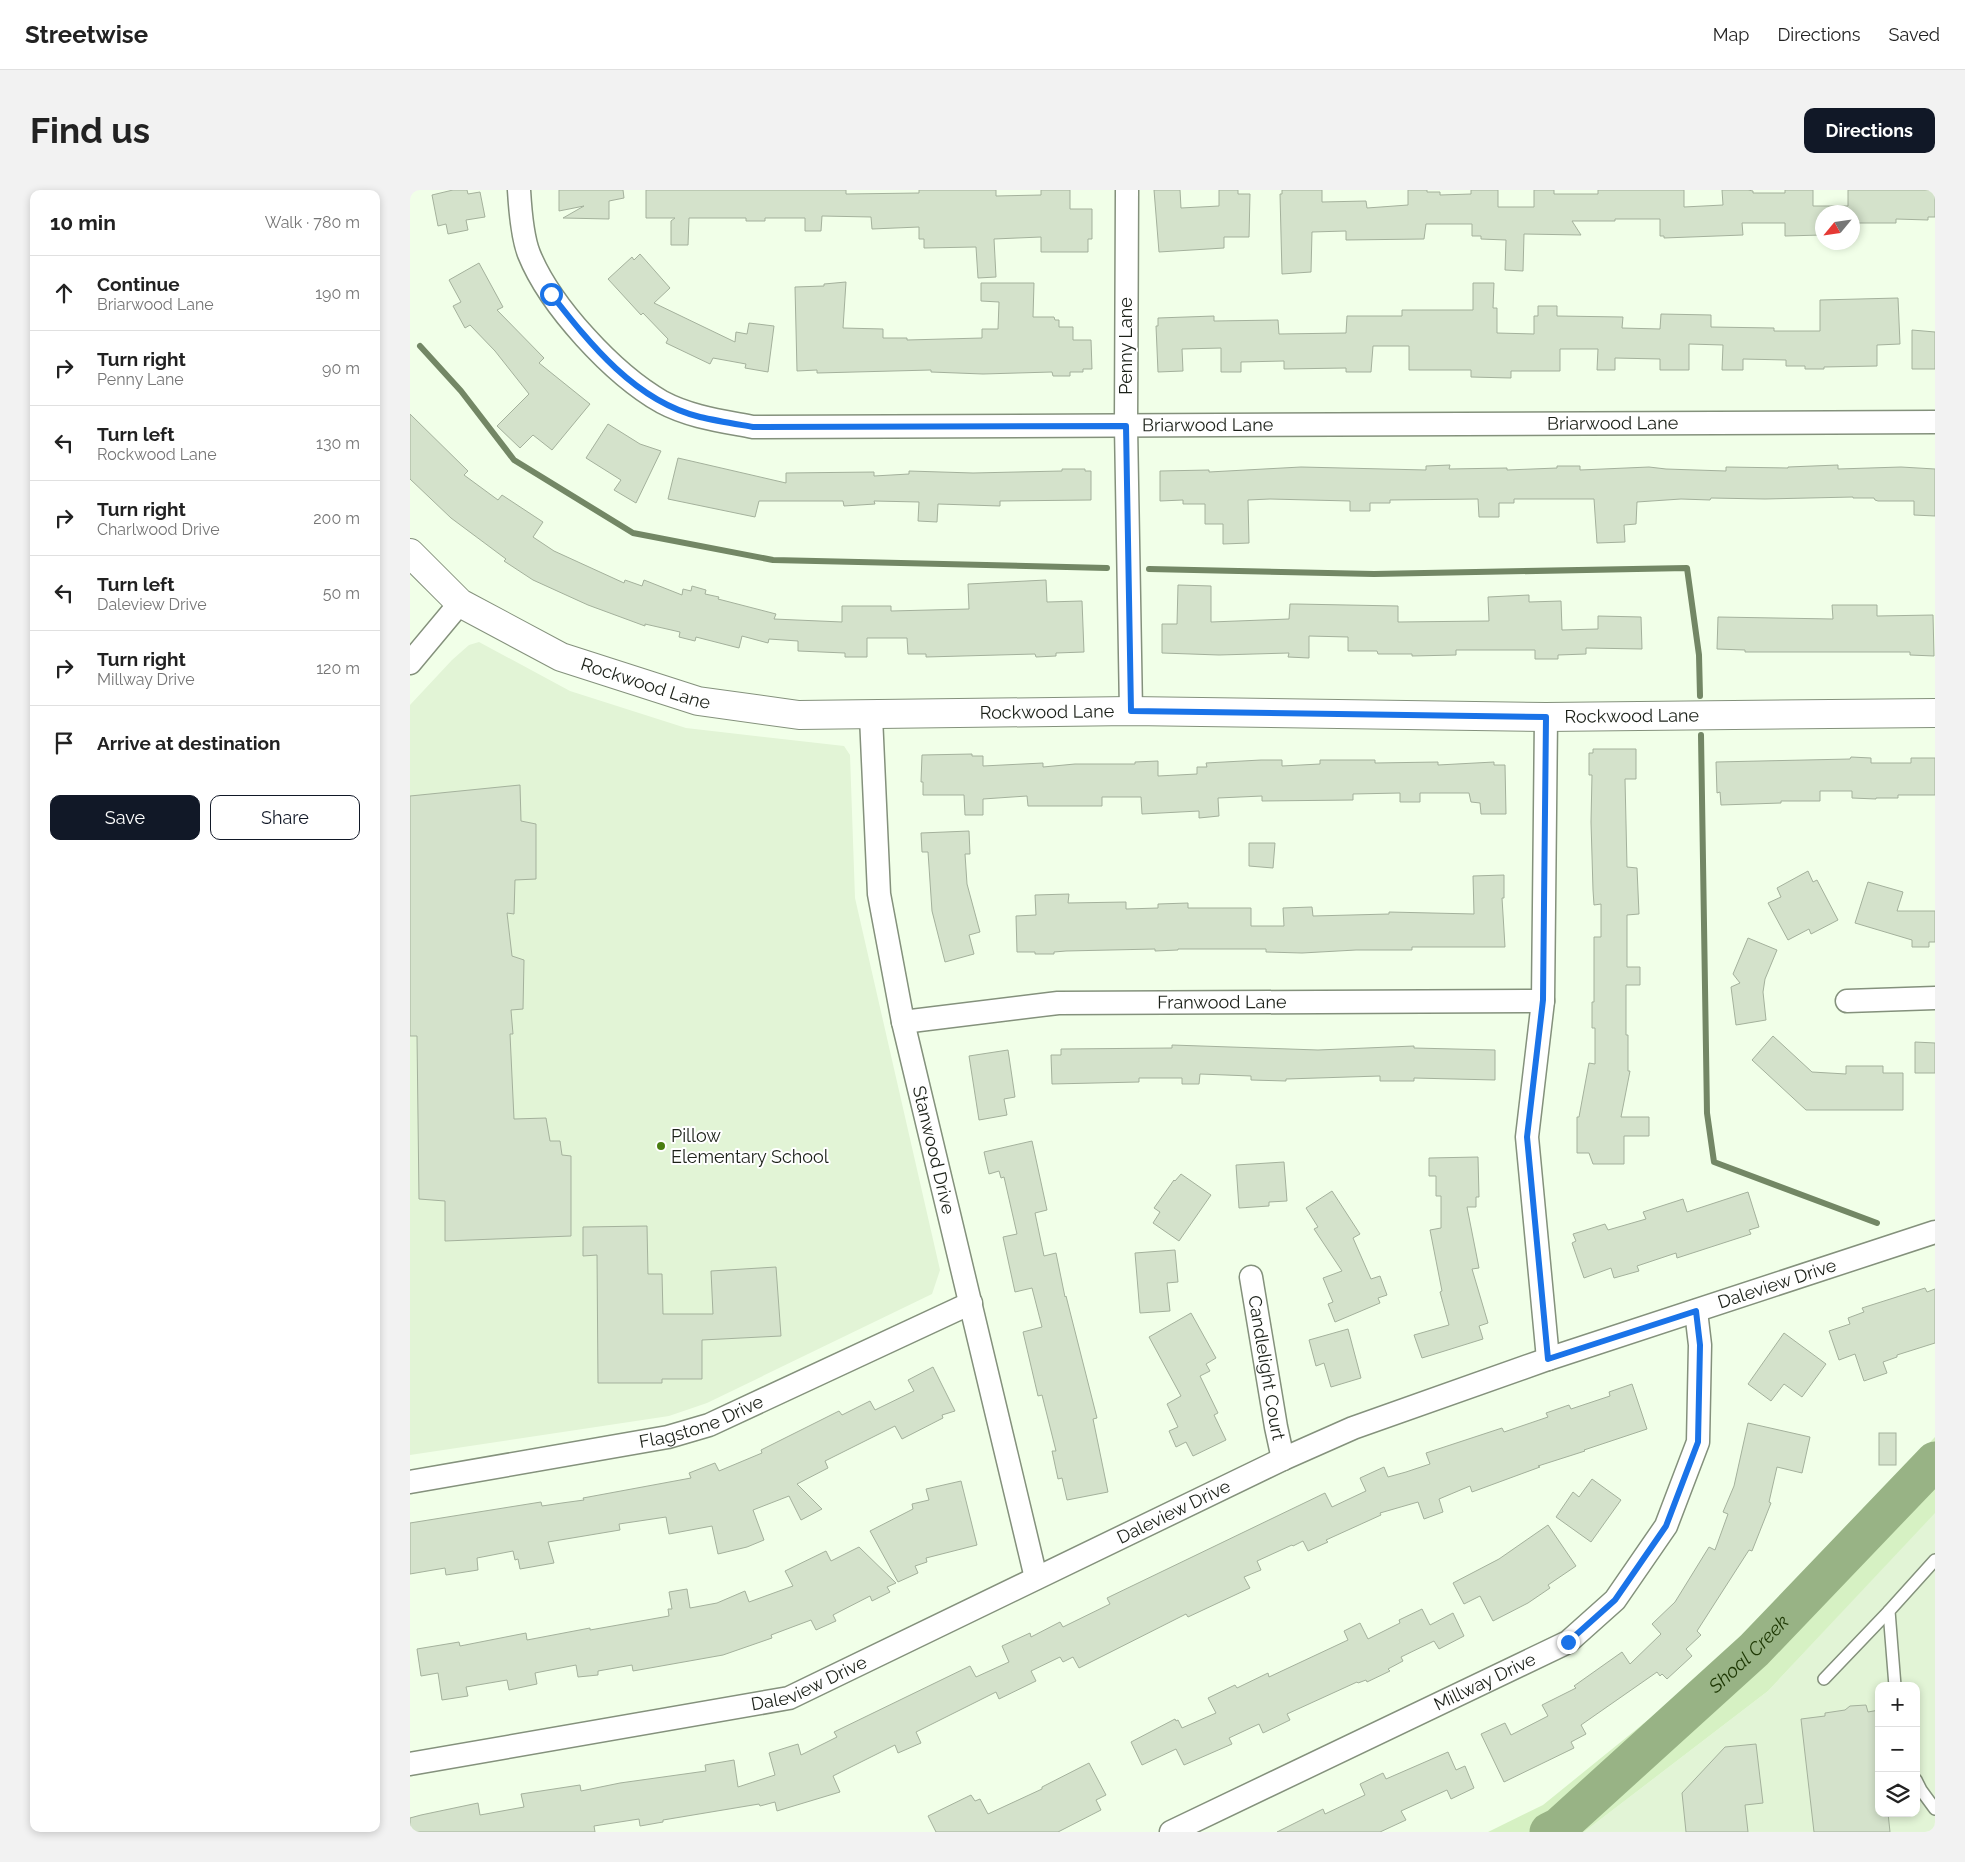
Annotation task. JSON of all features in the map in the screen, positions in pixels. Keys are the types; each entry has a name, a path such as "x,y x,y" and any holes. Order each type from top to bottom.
{"street":[{"name":"Briarwood Lane","path":"519,190 528,253 551,294 586,338 629,380 663,402 698,417 753,427 1935,422"},
{"name":"Penny Lane","path":"1127,190 1126,426 1131,711"},
{"name":"Rockwood Lane","path":"410,553 460,603 561,657 698,701 799,715 871,716 1131,711 1546,717 1935,713"},
{"path":"410,663 460,603"},
{"name":"Stanwood Drive","path":"871,716 879,894 903,1022 972,1303 1036,1578"},
{"path":"1546,717 1543,1000 1527,1137 1548,1359"},
{"path":"1847,1001 1935,998"},
{"name":"Franwood Lane","path":"903,1022 1058,1003 1543,1000"},
{"name":"Daleview Drive","path":"410,1764 789,1698 1283,1459 1353,1428 1548,1359 1935,1232"},
{"name":"Candlelight Court","path":"1251,1277 1283,1459"},
{"name":"Flagstone Drive","path":"410,1482 668,1437 709,1425 972,1303"},
{"name":"Millway Drive","path":"1171,1832 1568,1642 1615,1600 1666,1526 1698,1442 1700,1345 1696,1311"}],"lane":[{"path":"1824,1679 1890,1611 1935,1560"},
{"path":"1890,1611 1895,1682"},
{"path":"1920,1785 1934,1803"}],"shaded area":[{"name":"Pillow Elementary School","path":"479,642 570,691 686,728 844,746 850,755 855,898 940,1270 932,1294 707,1403 669,1416 410,1455 410,705 452,660 469,645"},
{"path":"1935,1437 1935,1513 1768,1691 1584,1832 1488,1832 1543,1805 1717,1664"},
{"path":"1935,1512 1935,1832 1584,1832 1768,1691"}],"building":[{"path":"453,190 467,190 468,194 480,192 485,217 466,220 468,230 448,234 446,224 438,226 432,195"},
{"path":"559,190 623,190 624,198 609,201 609,219 563,218 584,206 559,211"},
{"path":"646,190 846,190 846,194 919,193 919,190 996,190 996,196 1041,195 1041,190 1070,190 1070,209 1092,209 1092,239 1088,239 1088,252 1041,252 1041,237 994,239 996,277 978,278 976,247 924,248 924,239 919,239 919,227 872,229 871,217 822,216 821,231 805,231 805,218 765,218 765,221 746,221 746,218 689,218 688,245 671,245 671,221 675,218 646,218"},
{"path":"1154,190 1180,190 1181,208 1219,206 1219,190 1238,190 1238,194 1250,194 1249,237 1224,237 1224,248 1159,252"},
{"path":"1282,190 1322,190 1322,202 1366,201 1367,208 1408,205 1408,190 1440,192 1440,195 1471,194 1471,190 1498,190 1498,207 1534,207 1534,190 1554,190 1554,194 1598,194 1598,190 1684,190 1684,207 1723,205 1722,190 1748,190 1753,191 1753,193 1785,193 1785,190 1813,190 1815,235 1785,236 1785,223 1742,223 1743,235 1664,238 1664,236 1660,236 1660,219 1572,221 1581,235 1524,234 1523,271 1505,270 1506,240 1481,239 1481,236 1472,236 1472,224 1426,224 1424,239 1346,240 1346,231 1312,232 1311,272 1282,274 1280,194 1282,194"},
{"path":"1848,190 1935,190 1935,217 1928,217 1928,220 1896,219 1896,223 1860,223 1860,205 1848,205"},
{"path":"640,254 670,288 654,303 735,342 736,332 747,334 749,323 774,326 768,372 745,368 746,364 713,358 710,364 666,343 668,339 643,313 641,315 608,279 632,257 634,260"},
{"path":"479,263 503,307 497,310 544,358 539,363 590,404 552,450 533,435 520,448 497,426 529,394 495,351 470,325 465,328 453,306 461,302 449,280"},
{"path":"846,282 843,328 883,329 883,338 907,338 907,340 982,338 982,329 998,329 999,302 981,301 981,283 1034,283 1033,317 1054,317 1055,320 1059,320 1059,327 1073,327 1073,340 1091,340 1092,369 1083,369 1083,372 1070,372 1070,376 1053,376 1052,372 983,374 931,372 931,370 817,373 817,370 797,371 795,287 824,286 824,284"},
{"path":"1473,283 1494,283 1493,308 1497,308 1497,333 1534,334 1534,316 1538,316 1538,306 1557,306 1557,316 1623,317 1622,328 1660,329 1661,314 1711,315 1711,327 1774,328 1774,331 1820,331 1820,300 1898,298 1900,344 1877,345 1877,366 1824,367 1824,369 1786,366 1786,360 1743,359 1743,370 1722,370 1723,345 1689,344 1689,370 1660,370 1660,359 1615,358 1615,370 1597,370 1598,349 1560,349 1560,371 1511,371 1511,378 1471,377 1471,370 1409,370 1409,346 1373,346 1371,372 1346,372 1346,368 1284,369 1284,361 1241,362 1241,372 1221,372 1221,348 1182,349 1183,371 1158,372 1156,326 1158,326 1158,318 1214,316 1214,321 1278,320 1279,334 1346,333 1347,316 1402,316 1402,310 1473,310"},
{"path":"1912,330 1935,332 1935,369 1912,369"},
{"path":"410,414 468,471 464,475 498,500 502,495 543,522 533,537 554,551 624,583 625,580 642,586 644,580 682,595 683,589 691,591 692,586 706,590 705,594 719,597 718,599 776,614 774,619 842,622 842,606 891,606 891,611 969,609 968,584 1046,580 1047,602 1082,601 1084,652 1056,653 1056,656 1036,657 1035,654 926,657 926,654 908,654 907,638 867,638 867,657 845,657 845,653 798,651 798,641 769,639 768,643 742,636 739,648 696,637 695,641 679,637 680,632 645,624 645,626 588,605 533,580 504,561 506,559 451,518 410,479"},
{"path":"608,424 640,444 661,451 636,503 614,490 621,480 586,458"},
{"path":"678,458 786,483 786,473 874,472 874,476 909,474 909,471 973,473 1085,469 1085,471 1091,471 1091,500 1000,501 1000,506 938,504 937,522 918,521 919,502 874,501 875,504 844,506 843,501 759,501 755,517 668,499"},
{"path":"1450,465 1449,469 1507,468 1507,470 1580,466 1580,470 1649,467 1726,471 1726,467 1788,468 1838,465 1838,469 1901,467 1935,469 1935,516 1914,515 1914,501 1878,501 1874,498 1853,497 1711,498 1710,500 1681,499 1637,502 1636,524 1624,525 1625,542 1597,543 1594,499 1514,499 1514,503 1499,503 1499,517 1479,517 1478,499 1390,500 1390,503 1370,503 1370,511 1350,511 1350,501 1270,499 1248,500 1249,543 1223,544 1223,524 1205,524 1205,504 1183,504 1183,500 1160,501 1160,471 1209,470 1209,472 1301,467 1426,470 1426,466"},
{"path":"1178,585 1211,586 1211,622 1289,619 1290,604 1398,606 1398,622 1489,621 1488,597 1529,595 1529,602 1561,601 1562,630 1598,629 1598,616 1641,617 1642,649 1586,648 1586,654 1558,655 1558,659 1535,659 1535,650 1456,650 1456,655 1412,656 1412,654 1378,654 1377,651 1348,651 1348,637 1309,636 1309,658 1288,657 1289,653 1219,655 1162,653 1162,624 1177,624"},
{"path":"1832,605 1877,605 1877,616 1933,615 1934,656 1910,655 1910,652 1745,652 1745,650 1717,649 1718,617 1833,619"},
{"path":"1593,749 1636,749 1636,779 1625,779 1627,867 1637,868 1639,914 1627,915 1627,967 1640,967 1640,985 1626,985 1626,1035 1628,1035 1628,1071 1630,1071 1621,1117 1649,1117 1649,1136 1624,1136 1624,1164 1593,1164 1589,1153 1577,1153 1577,1117 1579,1117 1589,1063 1595,1064 1595,1028 1592,1028 1594,937 1601,937 1601,904 1594,905 1593,890 1592,775 1589,775 1589,753 1593,753"},
{"path":"972,754 972,756 983,756 983,766 1043,763 1043,767 1075,764 1135,764 1135,762 1158,761 1158,776 1197,774 1197,767 1207,767 1206,763 1261,760 1282,760 1282,766 1320,764 1320,760 1375,760 1375,763 1438,762 1438,765 1494,762 1494,765 1505,765 1506,814 1481,814 1480,803 1471,802 1469,793 1420,793 1420,802 1400,802 1400,793 1353,794 1353,800 1262,801 1262,796 1218,798 1219,816 1199,818 1199,811 1142,814 1141,797 1102,797 1102,806 1028,806 1027,796 983,799 983,815 965,815 964,795 923,795 923,782 921,782 922,755"},
{"path":"1851,757 1871,758 1871,763 1911,763 1911,758 1935,758 1935,795 1898,795 1898,798 1876,799 1852,798 1852,791 1820,791 1820,801 1781,801 1781,803 1721,805 1720,792 1717,793 1716,762 1850,759"},
{"path":"520,785 521,821 536,824 536,879 515,880 514,914 507,913 512,956 524,960 523,1009 511,1010 513,1034 510,1034 514,1119 546,1118 550,1141 560,1141 562,1155 571,1156 571,1236 445,1241 445,1201 419,1199 417,1036 410,1036 410,796"},
{"path":"969,831 970,854 965,854 967,884 980,932 969,935 974,954 945,962 932,911 928,852 922,852 921,833"},
{"path":"1249,843 1275,843 1273,868 1249,866"},
{"path":"1808,871 1813,882 1817,880 1838,920 1811,934 1809,929 1788,940 1768,903 1781,897 1777,888"},
{"path":"1504,875 1504,898 1502,898 1505,947 1412,947 1412,950 1356,950 1302,953 1266,952 1266,949 1066,951 1054,952 1054,954 1017,952 1016,916 1036,915 1035,895 1069,894 1068,903 1126,902 1126,909 1158,908 1158,904 1188,903 1188,908 1251,908 1251,926 1284,926 1283,908 1312,907 1313,916 1389,914 1389,912 1474,914 1473,876"},
{"path":"1868,882 1903,892 1897,911 1935,911 1935,942 1929,942 1929,947 1912,947 1912,940 1855,923"},
{"path":"1748,938 1777,950 1765,979 1763,992 1766,1020 1736,1025 1731,987 1740,983 1733,974"},
{"path":"1773,1036 1812,1072 1846,1074 1846,1066 1883,1066 1883,1073 1903,1073 1903,1110 1806,1110 1752,1060"},
{"path":"1915,1042 1935,1043 1935,1073 1915,1073"},
{"path":"1172,1045 1318,1050 1414,1046 1414,1048 1495,1050 1495,1080 1414,1078 1414,1081 1380,1081 1380,1076 1286,1079 1286,1081 1251,1080 1251,1076 1200,1074 1199,1084 1182,1084 1182,1078 1139,1078 1139,1082 1052,1084 1051,1055 1061,1055 1061,1049 1172,1048"},
{"path":"1008,1050 1015,1097 1004,1099 1007,1115 979,1120 969,1056"},
{"path":"1032,1141 1047,1210 1035,1213 1044,1256 1056,1253 1065,1297 1097,1418 1093,1419 1108,1492 1067,1500 1062,1478 1058,1479 1052,1451 1056,1451 1042,1395 1038,1396 1023,1332 1042,1327 1032,1288 1015,1292 1003,1237 1017,1234 1004,1177 1001,1178 999,1171 989,1174 984,1152"},
{"path":"1478,1157 1479,1197 1476,1197 1476,1207 1467,1207 1479,1268 1472,1269 1488,1323 1479,1326 1483,1339 1422,1358 1414,1335 1449,1325 1440,1292 1442,1291 1430,1230 1441,1228 1441,1196 1436,1196 1436,1176 1429,1176 1429,1158"},
{"path":"1284,1162 1287,1201 1269,1202 1269,1206 1239,1208 1236,1165"},
{"path":"1181,1174 1211,1195 1179,1241 1153,1223 1160,1212 1154,1208 1174,1180"},
{"path":"1332,1191 1360,1234 1353,1238 1371,1279 1380,1276 1387,1295 1378,1298 1380,1303 1335,1322 1328,1304 1333,1302 1323,1278 1342,1271 1314,1229 1318,1227 1306,1208"},
{"path":"1748,1192 1759,1227 1749,1230 1751,1234 1677,1258 1676,1253 1637,1266 1639,1271 1614,1278 1611,1268 1584,1278 1572,1243 1576,1241 1573,1234 1605,1224 1608,1230 1646,1219 1643,1212 1683,1199 1687,1212"},
{"path":"647,1226 648,1274 662,1274 663,1314 713,1314 711,1271 776,1267 781,1336 702,1340 702,1379 662,1379 662,1383 598,1383 597,1255 583,1256 583,1227"},
{"path":"1175,1250 1178,1282 1167,1283 1170,1311 1140,1313 1135,1253"},
{"path":"1925,1288 1927,1292 1935,1289 1935,1343 1897,1355 1897,1357 1883,1362 1887,1373 1864,1381 1855,1354 1839,1360 1829,1331 1850,1324 1848,1318 1864,1312 1862,1308"},
{"path":"1191,1313 1216,1358 1206,1364 1210,1371 1200,1376 1218,1413 1214,1415 1226,1440 1193,1456 1186,1442 1176,1447 1169,1431 1178,1427 1167,1404 1181,1396 1149,1337"},
{"path":"1348,1329 1361,1378 1331,1387 1324,1363 1316,1366 1309,1340"},
{"path":"1784,1333 1826,1364 1802,1397 1784,1384 1771,1401 1748,1384"},
{"path":"933,1367 955,1411 942,1415 943,1418 902,1439 895,1426 825,1461 828,1468 797,1484 822,1509 801,1520 789,1496 753,1510 764,1540 747,1547 718,1554 712,1526 669,1534 666,1517 619,1524 620,1530 548,1542 554,1563 520,1569 518,1559 515,1560 513,1551 477,1558 478,1570 446,1575 445,1568 410,1574 410,1523 541,1502 542,1506 584,1500 583,1498 691,1478 689,1473 715,1463 719,1471 762,1453 761,1450 839,1411 842,1415 870,1401 875,1410 914,1391 908,1380"},
{"path":"1632,1384 1647,1429 1538,1466 1540,1467 1472,1492 1470,1486 1439,1499 1443,1512 1424,1519 1418,1502 1380,1513 1381,1515 1326,1540 1328,1542 1308,1551 1303,1541 1292,1545 1257,1561 1261,1570 1244,1577 1250,1588 1188,1617 1186,1614 1079,1668 1073,1657 1063,1662 1060,1657 1031,1671 1036,1681 999,1699 996,1692 916,1732 921,1743 898,1753 895,1745 833,1776 840,1792 777,1811 775,1802 760,1806 759,1804 663,1820 663,1822 640,1826 639,1819 594,1826 595,1832 410,1832 410,1818 421,1815 478,1803 480,1815 524,1807 521,1794 580,1785 581,1791 620,1783 706,1771 705,1765 734,1760 738,1787 775,1775 769,1753 798,1744 801,1755 837,1737 834,1732 970,1666 976,1677 1009,1662 1002,1646 1030,1633 1031,1637 1060,1622 1063,1627 1110,1604 1107,1598 1325,1493 1332,1507 1366,1491 1360,1478 1384,1467 1388,1477 1430,1464 1426,1453 1502,1428 1504,1432 1548,1417 1546,1413 1569,1405 1571,1409 1610,1396 1609,1392"},
{"path":"1748,1423 1810,1437 1802,1473 1777,1467 1769,1502 1771,1503 1752,1551 1749,1550 1697,1631 1701,1635 1686,1649 1692,1656 1667,1679 1662,1674 1660,1676 1657,1672 1581,1725 1586,1734 1571,1742 1574,1748 1504,1782 1481,1734 1505,1723 1511,1735 1548,1716 1542,1705 1576,1688 1574,1686 1622,1652 1630,1664 1661,1634 1652,1624 1675,1602 1709,1547 1715,1550 1728,1514 1723,1512 1734,1486"},
{"path":"1879,1433 1896,1433 1896,1465 1879,1465"},
{"path":"1592,1479 1621,1500 1591,1542 1556,1517 1573,1492 1579,1497"},
{"path":"961,1481 977,1545 926,1558 927,1562 915,1566 918,1573 898,1582 870,1531 913,1509 912,1504 929,1500 926,1489"},
{"path":"1548,1525 1576,1566 1548,1585 1550,1588 1528,1603 1493,1621 1480,1596 1464,1604 1453,1583 1499,1559"},
{"path":"859,1547 896,1583 887,1587 890,1592 872,1601 870,1596 833,1615 836,1621 816,1630 811,1620 771,1635 772,1638 723,1655 633,1671 632,1665 598,1671 598,1675 578,1677 576,1665 535,1673 537,1684 509,1690 507,1680 466,1687 468,1696 442,1700 438,1673 421,1676 417,1649 459,1642 460,1646 526,1633 527,1640 669,1616 668,1609 672,1609 669,1592 687,1589 690,1608 717,1603 745,1591 749,1602 793,1586 785,1571 826,1551 831,1561"},
{"path":"1422,1609 1430,1625 1453,1613 1464,1636 1439,1649 1434,1641 1401,1657 1403,1661 1388,1669 1390,1671 1367,1682 1366,1680 1357,1682 1287,1714 1290,1720 1263,1733 1259,1724 1229,1738 1232,1744 1184,1765 1176,1749 1142,1765 1131,1742 1175,1719 1176,1721 1178,1720 1182,1728 1216,1713 1208,1698 1235,1685 1237,1688 1268,1673 1269,1677 1348,1640 1344,1631 1360,1623 1368,1639 1400,1623 1399,1620"},
{"path":"1866,1705 1868,1712 1875,1711 1875,1817 1888,1817 1890,1832 1814,1832 1801,1719 1825,1716 1825,1713 1845,1710 1850,1706"},
{"path":"1756,1744 1763,1803 1745,1805 1748,1832 1686,1832 1682,1793 1725,1747"},
{"path":"1448,1752 1456,1770 1465,1766 1474,1788 1451,1799 1447,1790 1401,1811 1406,1820 1380,1832 1277,1832 1323,1809 1325,1814 1365,1795 1360,1784 1383,1773 1386,1779"},
{"path":"1089,1763 1106,1795 1096,1800 1101,1810 1058,1832 936,1832 928,1816 971,1795 975,1801 980,1799 988,1814 1042,1789 1042,1787"}],"waterway":[{"path":"420,346 461,391 514,460 633,533 773,560 1107,568"},
{"path":"1149,569 1374,574 1687,568 1699,655 1700,696"},
{"path":"1701,735 1707,1113 1714,1162 1877,1223"},
{"name":"Shoal Creek","path":"1549,1832 1559,1827 1754,1650 1935,1461"}],"place":[{"name":"Pillow Elementary School","path":"661,1146"}],"route":[{"path":"551,294 586,338 629,380 663,402 698,417 753,427 1126,426 1131,711 1546,717 1543,1000 1527,1137 1548,1359 1696,1311 1700,1345 1698,1442 1666,1526 1615,1600 1568,1642"}]}
